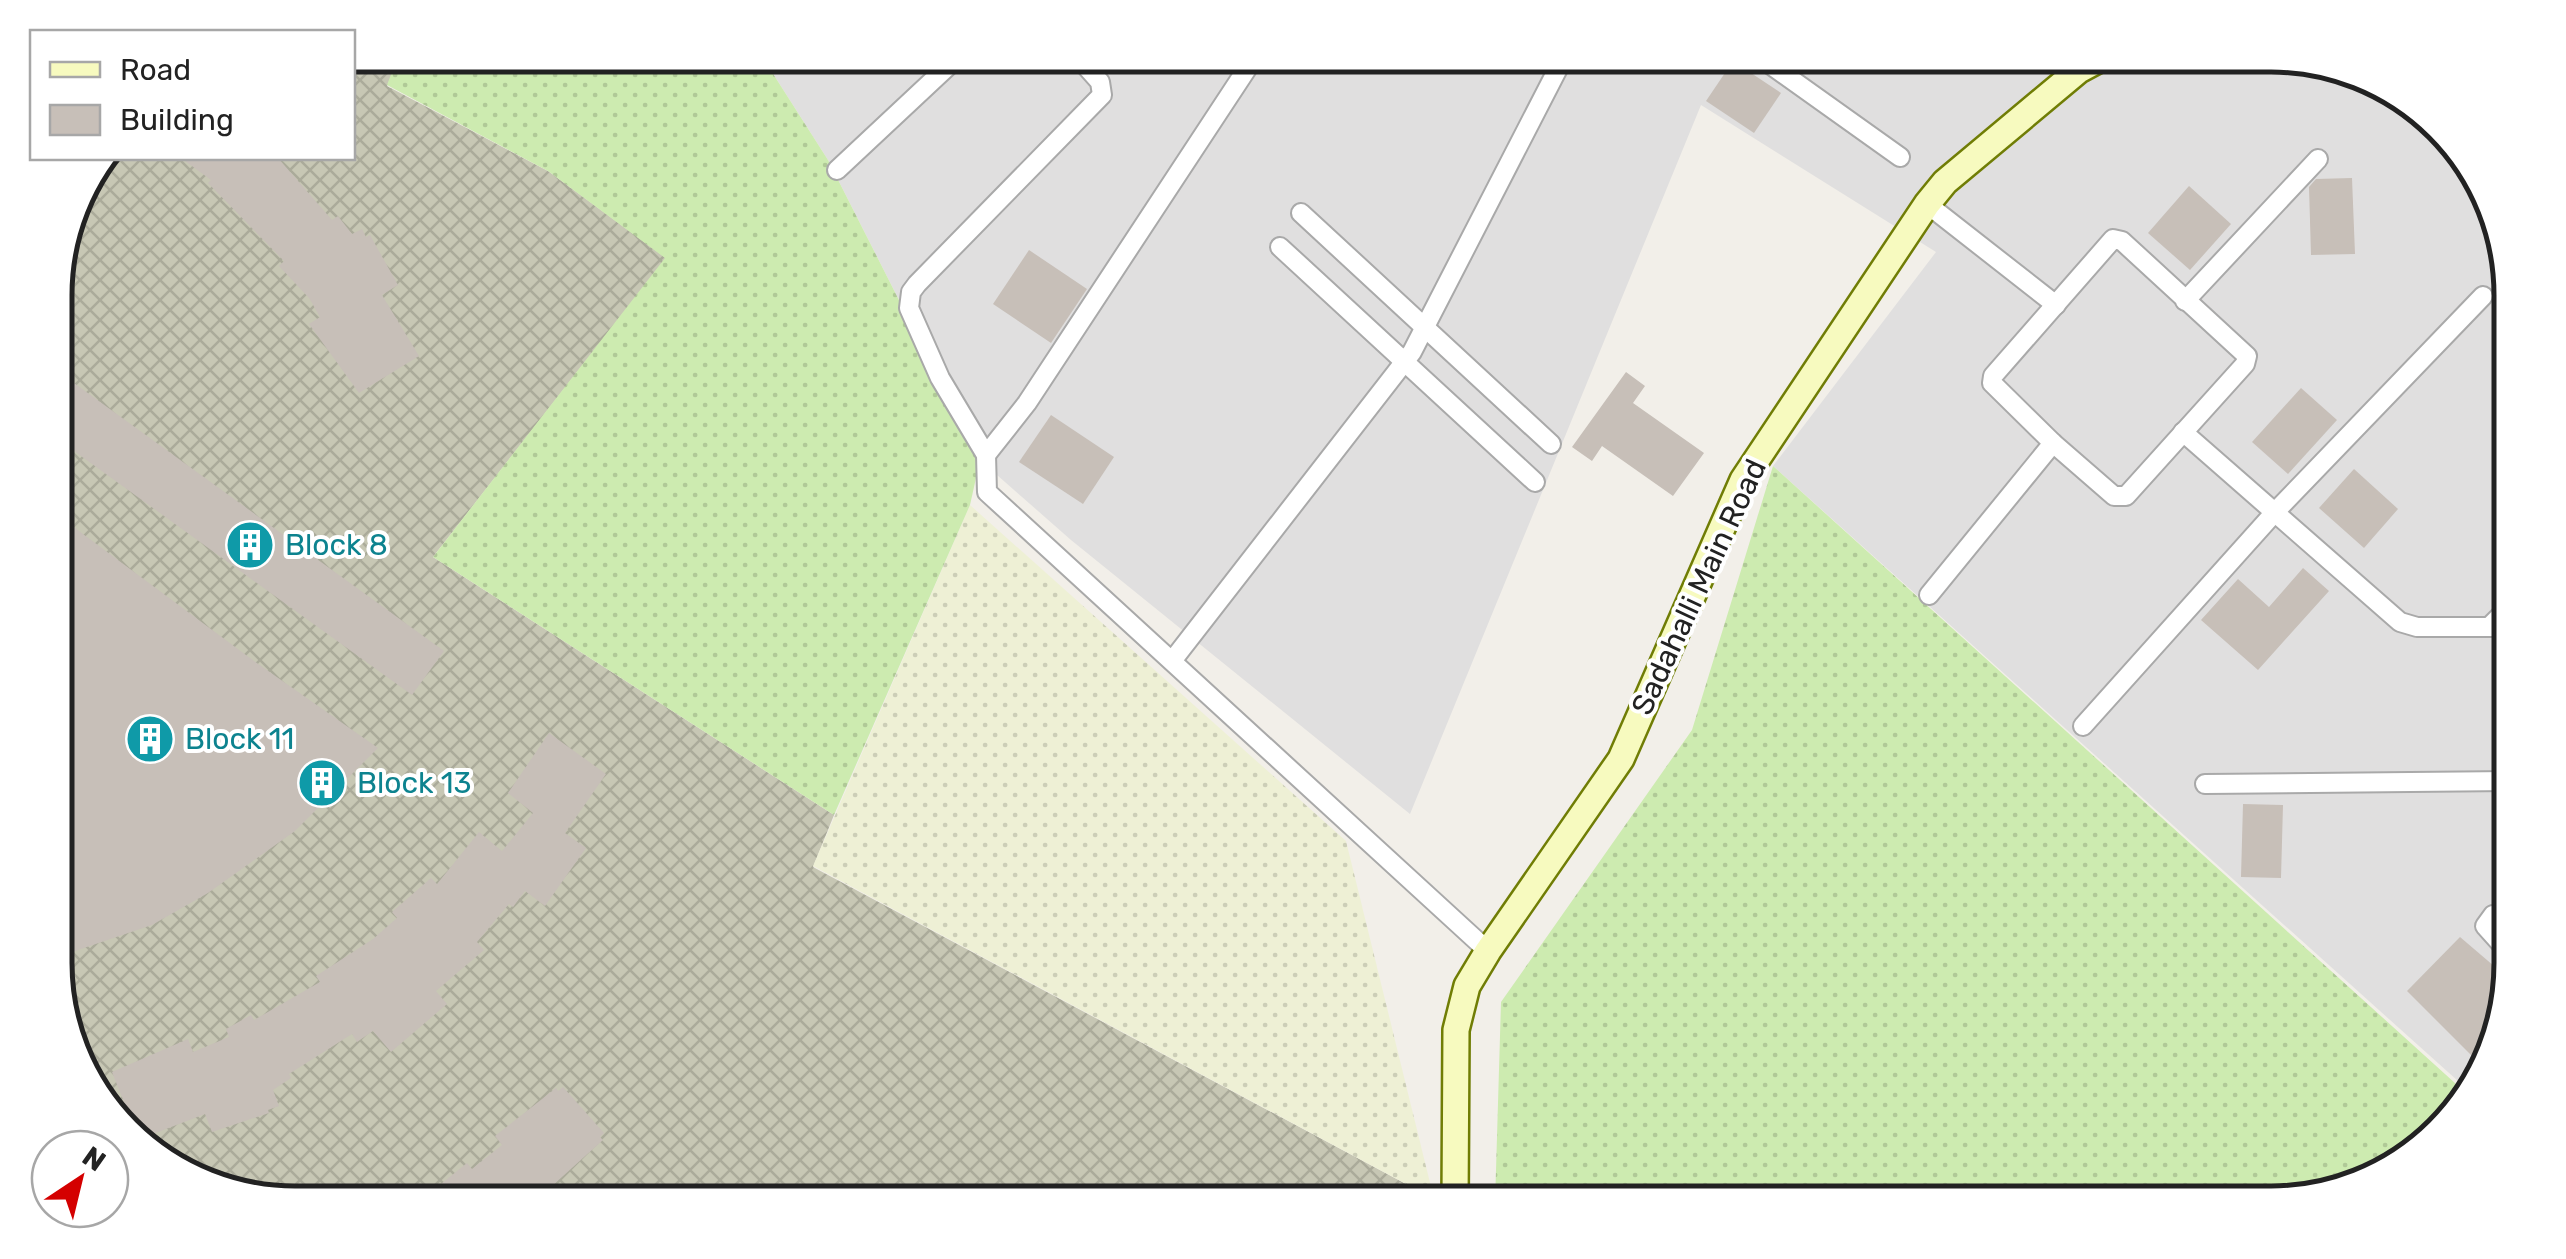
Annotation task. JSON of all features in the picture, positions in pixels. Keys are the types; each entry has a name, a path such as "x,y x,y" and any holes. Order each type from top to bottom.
{"street":[{"path":"837,170 942,72"},
{"path":"1091,72 1100,82 1102,95 917,284 909,299 909,308 940,378 986,455 987,492 1488,951"},
{"path":"986,455 1027,403 1245,72"},
{"path":"1172,661 1405,362 1556,72"},
{"path":"1793,72 1900,157"},
{"name":"Sadahalli Main Road","path":"1455,1186 1456,1030 1467,986 1620,758 1742,480 1927,204 1971,158 2076,72"},
{"path":"2185,301 2318,159"},
{"path":"1927,204 2056,305"},
{"path":"1301,213 1551,444"},
{"path":"2117,239 2247,356 2245,364 2126,496 2114,496 1994,386 1992,379 2056,305 2110,242 2117,239"},
{"path":"1280,247 1535,482"},
{"path":"2082,726 2275,512 2483,296"},
{"path":"2184,432 2408,626 2494,627"},
{"path":"1928,595 2053,444"},
{"path":"2489,627 2494,622"},
{"path":"2205,784 2494,781"},
{"path":"2494,915 2485,926 2494,936"}],"shaded area":[{"path":"355,72 393,72 387,86 548,171 666,258 433,557 834,815 813,867 1410,1186 281,1186 252,1182 210,1170 160,1140 138,1121 102,1075 80,1021 72,964 73,281 89,210 119,160 355,160"},
{"path":"772,72 2271,72 2328,80 2382,102 2428,138 2464,184 2477,210 2492,266 2494,964 2482,1035 2464,1075 2459,1082 1773,466 1936,252 1701,105 1410,814 1071,540 980,460 828,160"},
{"path":"970,505 1346,841 1431,1186 1410,1186 813,866"}],"green space":[{"path":"392,72 772,72 828,160 980,460 970,505 834,815 433,557 665,258 548,171 387,85"},
{"path":"1773,466 2457,1085 2418,1131 2369,1164 2342,1175 2285,1186 1496,1186 1501,1002 1692,730"}],"building":[{"path":"1726,72 1750,72 1781,93 1754,133 1706,101"},
{"path":"184,160 280,160 332,220 338,216 352,234 362,229 366,237 370,235 398,285 382,295 419,356 359,393 309,324 320,317 309,298 279,266 284,261 208,183 211,180"},
{"path":"2352,178 2355,254 2311,255 2309,187 2316,179"},
{"path":"2189,186 2231,224 2190,270 2148,233"},
{"path":"1029,250 1087,289 1051,343 993,304"},
{"path":"1626,372 1645,386 1633,403 1704,453 1673,496 1602,446 1592,461 1572,447"},
{"name":"Block 8","path":"73,382 444,651 412,695 73,450"},
{"path":"2301,388 2337,420 2288,474 2252,442"},
{"path":"1051,415 1114,457 1083,504 1019,462"},
{"path":"2354,469 2398,509 2364,548 2319,508"},
{"path":"73,526 378,748 295,831 208,893 152,925 72,952"},
{"path":"2303,568 2329,591 2258,670 2201,620 2238,579 2269,607"},
{"path":"549,733 606,774 565,833 586,848 545,906 525,891 513,907 509,904 477,942 484,950 436,991 447,1004 391,1052 373,1031 357,1042 352,1034 289,1074 291,1078 273,1090 279,1106 268,1110 269,1113 212,1132 205,1114 153,1134 126,1107 112,1072 188,1039 193,1052 229,1037 226,1029 251,1015 254,1020 320,982 316,976 373,939 397,918 392,912 431,878 437,884 479,832 502,851 533,813 508,793"},
{"path":"2243,804 2283,805 2281,878 2241,877"},
{"path":"2460,937 2494,966 2489,1007 2473,1057 2407,991"},
{"path":"563,1087 604,1133 600,1137 603,1140 552,1186 442,1186 467,1163 472,1169 502,1145 495,1136 556,1088 558,1091"}],"place":[{"name":"Block 8","path":"250,545"},
{"name":"Block 11","path":"150,739"},
{"name":"Block 13","path":"322,783"}]}
